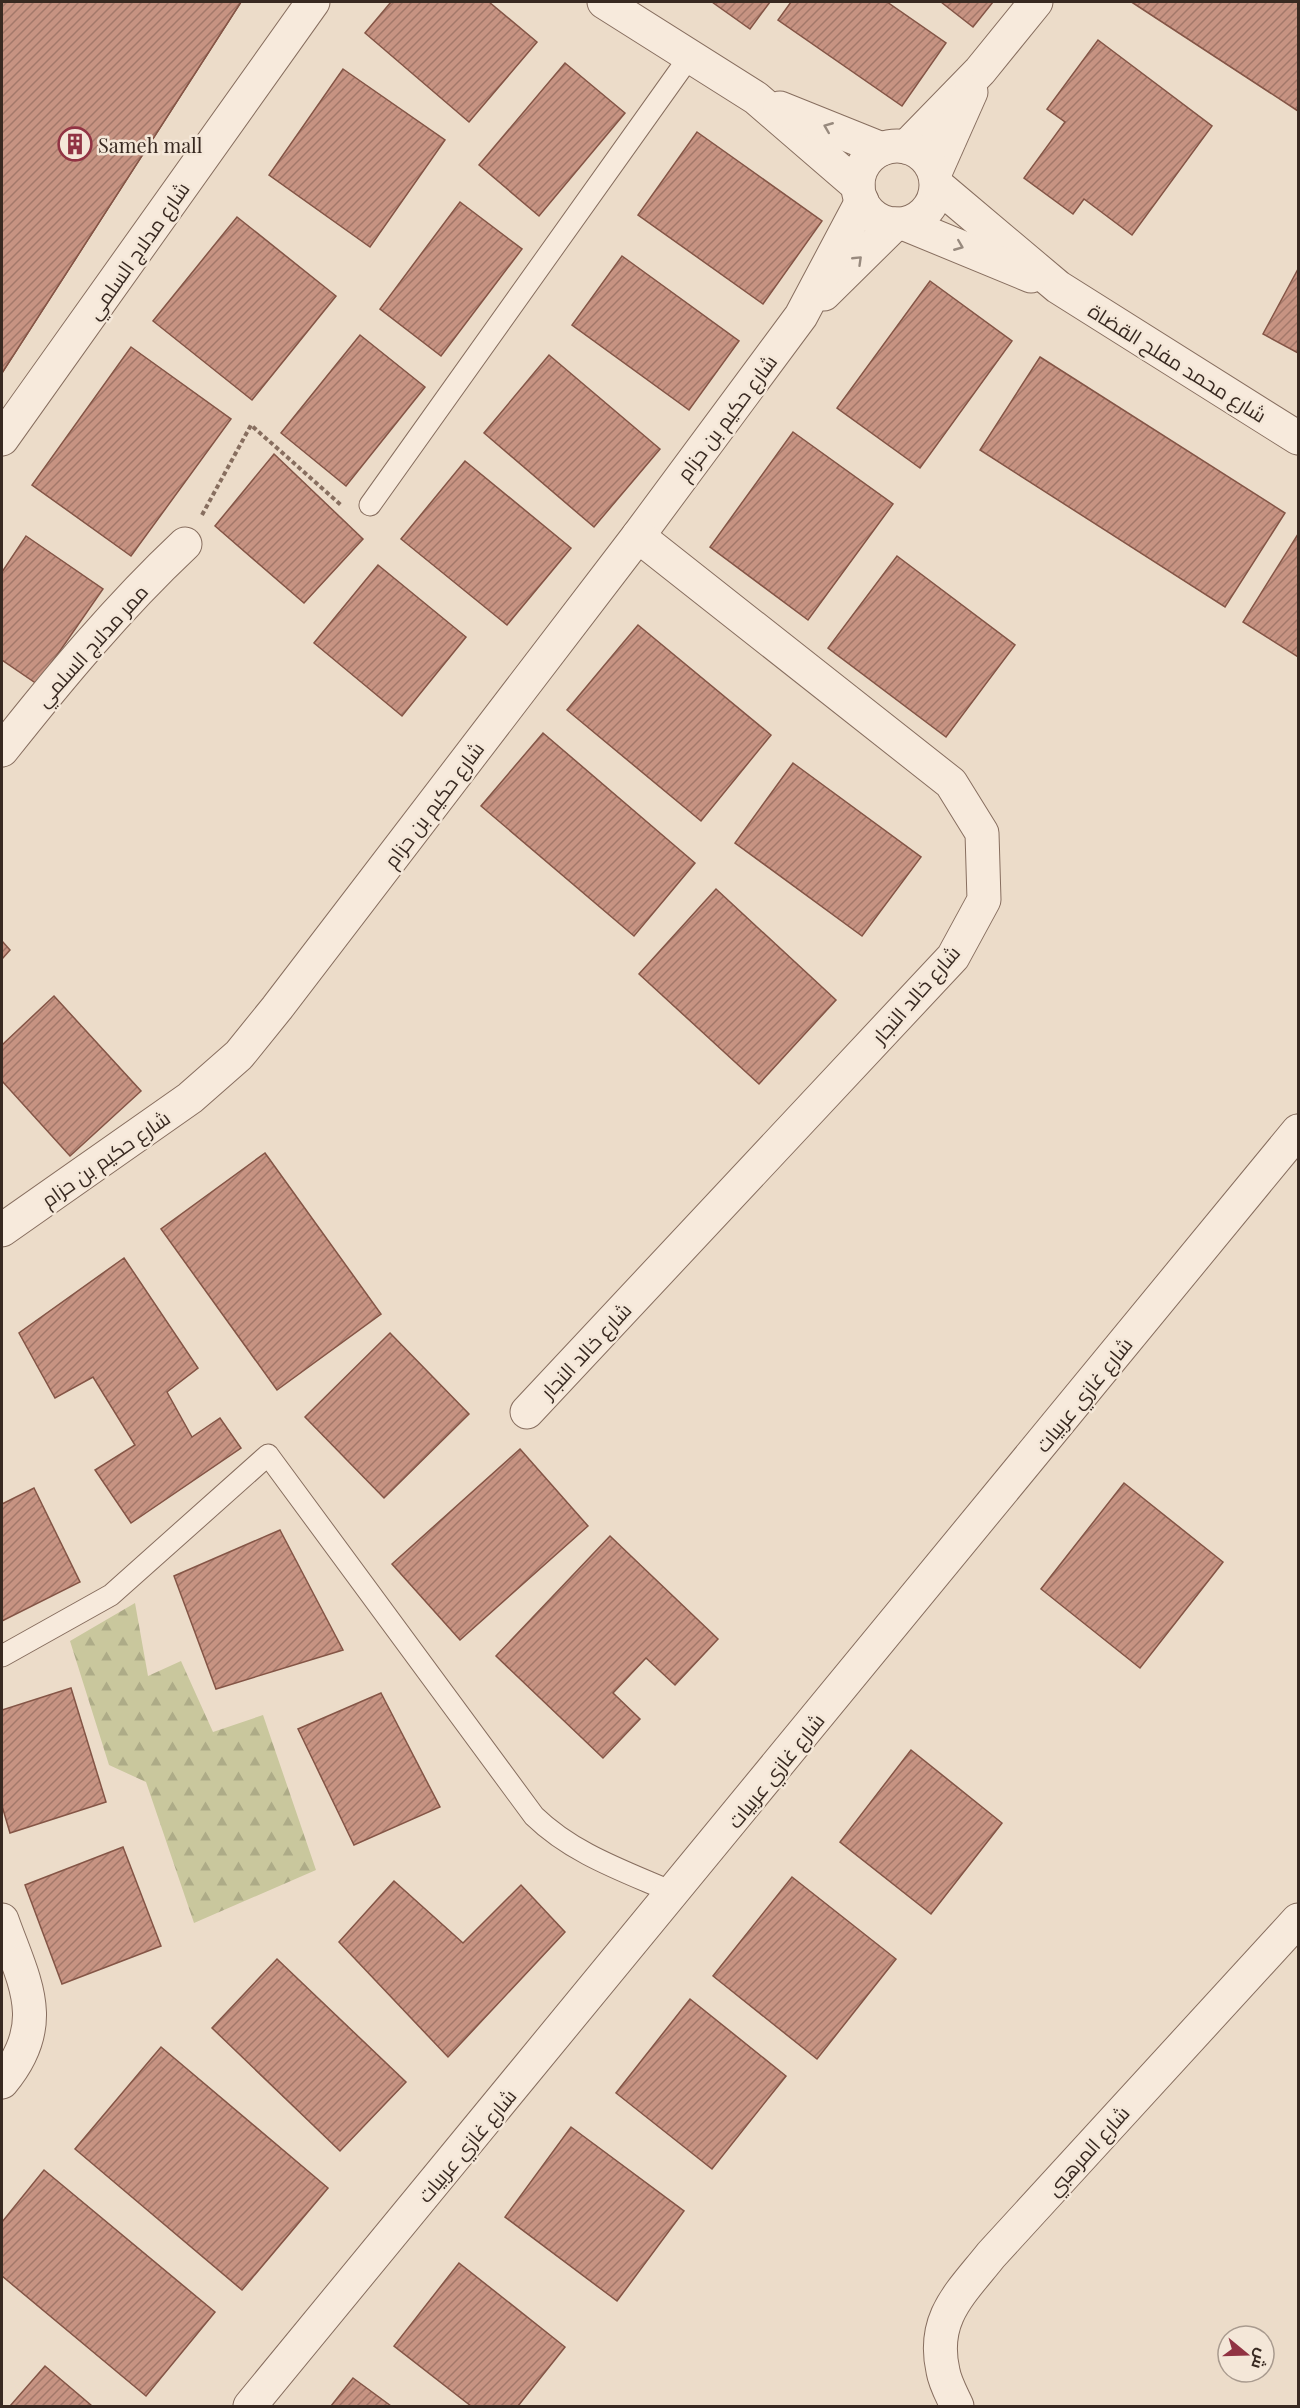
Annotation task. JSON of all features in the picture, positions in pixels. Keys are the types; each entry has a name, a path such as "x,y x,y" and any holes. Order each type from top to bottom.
{"street":[{"name":"شارع مدلاج السلمي","path":"2,440 313,2"},
{"path":"604,2 756,98 860,194 868,212 878,220 900,224 918,219 928,210 935,198 936,179 981,71"},
{"path":"860,194 860,174 872,155 894,148 981,71 1036,2"},
{"path":"756,98 894,148 918,152 928,160 936,179"},
{"name":"شارع محمد مفلح القضاة","path":"936,179 1058,287 1299,438"},
{"name":"شارع حكيم بن حزام","path":"801,316 860,194"},
{"name":"شارع محمد مفلح القضاة","path":"900,224 1058,287"},
{"name":"شارع حكيم بن حزام","path":"2,1230 190,1098 239,1055 638,536 801,316 900,224"},
{"name":"شارع خالد النجار","path":"527,1412 953,957 984,900 982,833 951,783 638,536"},
{"name":"ممر مدلاج السلمي","path":"2,750 64,671 185,544"},
{"name":"شارع غازي عربيات","path":"250,2406 1299,1131"},
{"path":"2,1920 29,1995 30,2018 25,2045 2,2082"},
{"name":"شارع المرهبي","path":"957,2406 943,2372 940,2332 954,2301 992,2255 1299,1920"}],"lane":[{"path":"370,505 690,56"},
{"path":"2,1656 111,1595 268,1455 534,1816 552,1833 573,1847 674,1893"}],"path":[{"path":"185,544 251,425 359,521 370,505"}],"green space":[{"path":"135,1603 148,1676 181,1661 213,1732 263,1715 316,1870 194,1923 146,1782 109,1765 70,1641"}],"building":[{"name":"Sameh mall","path":"2,2 241,2 2,373"},
{"name":"Sameh mall","path":"2,2 241,2 2,373"},
{"path":"391,2 489,2 537,42 469,122 365,33"},
{"path":"712,2 770,2 750,29"},
{"path":"791,2 887,2 946,43 902,106 778,20"},
{"path":"941,2 993,2 973,27"},
{"path":"1298,2 1298,111 1133,3"},
{"path":"1098,40 1212,126 1132,235 1084,199 1073,214 1024,178 1065,122 1047,109"},
{"path":"565,63 625,113 539,216 479,165"},
{"path":"343,69 445,140 370,247 269,175"},
{"path":"697,132 822,221 763,304 638,215"},
{"path":"460,202 522,249 441,356 380,309"},
{"path":"237,217 336,296 252,400 153,321"},
{"path":"622,256 739,341 689,410 572,325"},
{"path":"1298,269 1298,353 1263,334"},
{"path":"930,281 1012,341 920,468 837,408"},
{"path":"360,335 425,387 346,486 281,433"},
{"path":"131,347 231,419 131,556 32,485"},
{"path":"549,355 660,449 594,527 484,433"},
{"path":"1040,357 1285,513 1225,607 980,450"},
{"path":"793,432 893,504 808,620 710,547"},
{"path":"274,454 363,539 304,603 215,526"},
{"path":"465,461 571,548 507,625 401,539"},
{"path":"1298,534 1298,657 1243,622"},
{"path":"26,536 103,589 37,684 2,660 2,572"},
{"path":"897,556 1015,645 946,737 828,648"},
{"path":"378,565 466,637 402,716 314,643"},
{"path":"638,625 771,735 701,821 567,710"},
{"path":"543,733 695,863 634,936 481,806"},
{"path":"793,763 921,857 862,936 735,843"},
{"path":"716,889 836,1000 759,1084 639,974"},
{"path":"2,941 10,950 2,959"},
{"path":"54,996 141,1091 70,1156 2,1081 2,1045"},
{"path":"265,1153 381,1314 277,1390 161,1229"},
{"path":"124,1258 198,1368 167,1392 192,1437 220,1418 241,1448 131,1523 95,1470 135,1445 93,1377 55,1398 19,1333"},
{"path":"390,1333 469,1414 384,1498 305,1417"},
{"path":"520,1449 588,1526 460,1640 392,1564"},
{"path":"1124,1483 1223,1562 1140,1668 1041,1589"},
{"path":"34,1488 80,1582 2,1621 2,1504"},
{"path":"280,1530 343,1650 216,1689 174,1576"},
{"path":"610,1536 718,1639 675,1685 646,1658 613,1693 640,1719 603,1758 496,1656"},
{"path":"71,1688 106,1802 10,1833 2,1806 2,1710"},
{"path":"381,1693 440,1807 354,1845 298,1729"},
{"path":"911,1750 1002,1823 931,1914 840,1842"},
{"path":"123,1847 161,1946 62,1984 25,1885"},
{"path":"792,1877 896,1959 817,2059 713,1976"},
{"path":"394,1881 463,1943 521,1885 565,1932 448,2057 339,1942"},
{"path":"277,1959 406,2082 340,2151 212,2028"},
{"path":"690,1999 786,2076 712,2169 616,2093"},
{"path":"161,2047 328,2188 242,2290 75,2149"},
{"path":"571,2127 684,2211 617,2301 505,2217"},
{"path":"44,2170 215,2312 146,2396 2,2276 2,2222"},
{"path":"459,2263 565,2347 518,2406 471,2406 394,2346"},
{"path":"45,2366 92,2406 10,2406"},
{"path":"353,2378 391,2406 331,2406"}],"place":[{"name":"Sameh mall","path":"75,144"}]}
